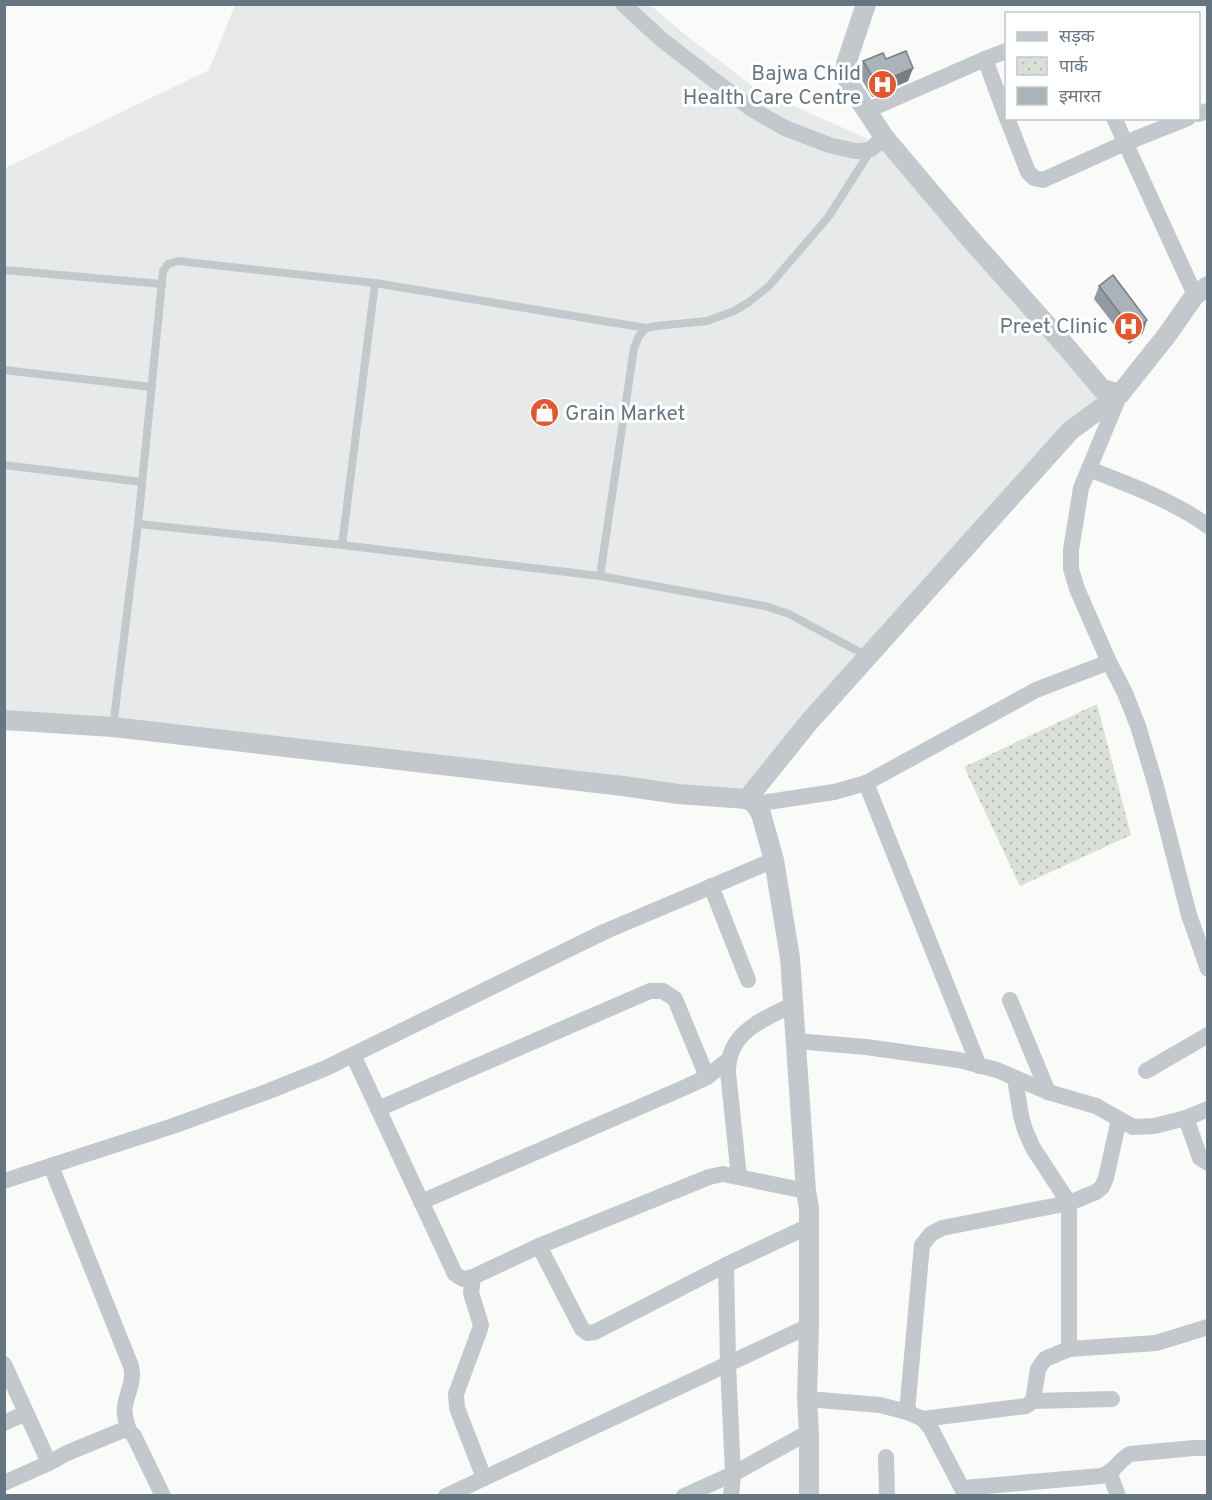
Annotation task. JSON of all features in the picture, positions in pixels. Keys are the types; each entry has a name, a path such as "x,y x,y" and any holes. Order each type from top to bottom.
{"street":[{"path":"623,4 661,39 750,108 785,128 830,145 855,151 863,151 878,143"},
{"path":"866,4 846,64 846,74 849,84 866,111 878,143 965,233 1102,389 1120,394"},
{"path":"866,111 1005,51"},
{"path":"985,59 1005,113"},
{"path":"1008,120 1028,171 1034,178 1043,180 1183,120"},
{"path":"751,802 808,722 1070,431 1120,394 1201,290 1115,120"},
{"path":"1120,394 1081,488 1071,550 1071,569 1077,589 1138,726 1189,915 1208,969"},
{"path":"1089,469 1148,493 1208,526"},
{"path":"4,720 113,727 751,802 834,792 866,783 1036,690 1109,662"},
{"path":"866,783 979,1066"},
{"path":"751,802 761,814 774,860 790,957 794,1004 809,1208 807,1399 809,1496"},
{"path":"4,1181 173,1126 326,1068 606,931 774,860"},
{"path":"711,886 748,980"},
{"path":"378,1109 650,991 663,991 675,999 707,1077"},
{"path":"1010,1000 1048,1092"},
{"path":"739,1177 728,1060 737,1041 752,1026 794,1004"},
{"path":"1146,1071 1208,1035"},
{"path":"796,1041 959,1059 997,1070 1048,1092 1096,1106 1133,1127 1154,1126 1186,1118 1208,1109"},
{"path":"353,1054 455,1274 463,1279 473,1277 539,1246 708,1177 723,1174 806,1191"},
{"path":"421,1202 707,1077 728,1060"},
{"path":"1015,1078 1025,1130 1069,1203 1069,1349"},
{"path":"1186,1118 1200,1158 1208,1163"},
{"path":"915,1415 922,1245 931,1234 942,1228 1069,1203 1096,1192 1102,1187 1106,1178 1119,1119"},
{"path":"51,1166 131,1366 133,1379 124,1409 129,1431"},
{"path":"539,1246 582,1329 588,1333 596,1332 726,1265 809,1226"},
{"path":"726,1265 733,1474 731,1496"},
{"path":"473,1277 471,1293 481,1324 456,1394 456,1400 484,1478"},
{"path":"446,1496 809,1326"},
{"path":"1033,1401 1038,1369 1045,1359 1069,1349 1156,1342 1208,1327"},
{"path":"4,1364 49,1463"},
{"path":"807,1399 880,1406 915,1415 1026,1406 1033,1401 1112,1400"},
{"path":"4,1423 26,1413"},
{"path":"915,1415 931,1429 964,1492 1101,1476 1110,1474 1123,1458 1130,1454 1208,1448"},
{"path":"4,1483 123,1430 135,1436 163,1496"},
{"path":"684,1496 733,1474 809,1432"},
{"path":"886,1457 887,1496"},
{"path":"1110,1474 1118,1496"}],"lane":[{"path":"113,727 138,524 163,271 168,264 178,261 375,284 646,328 707,321 734,311 769,286 829,216 878,143"},
{"path":"4,270 162,284"},
{"path":"342,545 375,284"},
{"path":"600,576 634,348 639,336 646,328"},
{"path":"4,370 152,387"},
{"path":"4,465 142,482"},
{"path":"138,524 342,545 600,576 765,606 789,614 868,656"}],"shaded area":[{"name":"Grain Market","path":"235,5 650,5 756,89 886,148 1098,398 743,802 5,722 5,168 209,70"}],"green space":[{"path":"1097,704 1131,835 1020,886 964,767"}],"building":[{"path":"906,51 913,68 877,84 863,61 883,53 886,59"},
{"path":"1113,275 1147,320 1133,331 1099,286"}],"place":[{"name":"Bajwa Child Health Care Centre","path":"882,85"},
{"name":"Preet Clinic","path":"1129,326"},
{"name":"Grain Market","path":"544,413"}]}
